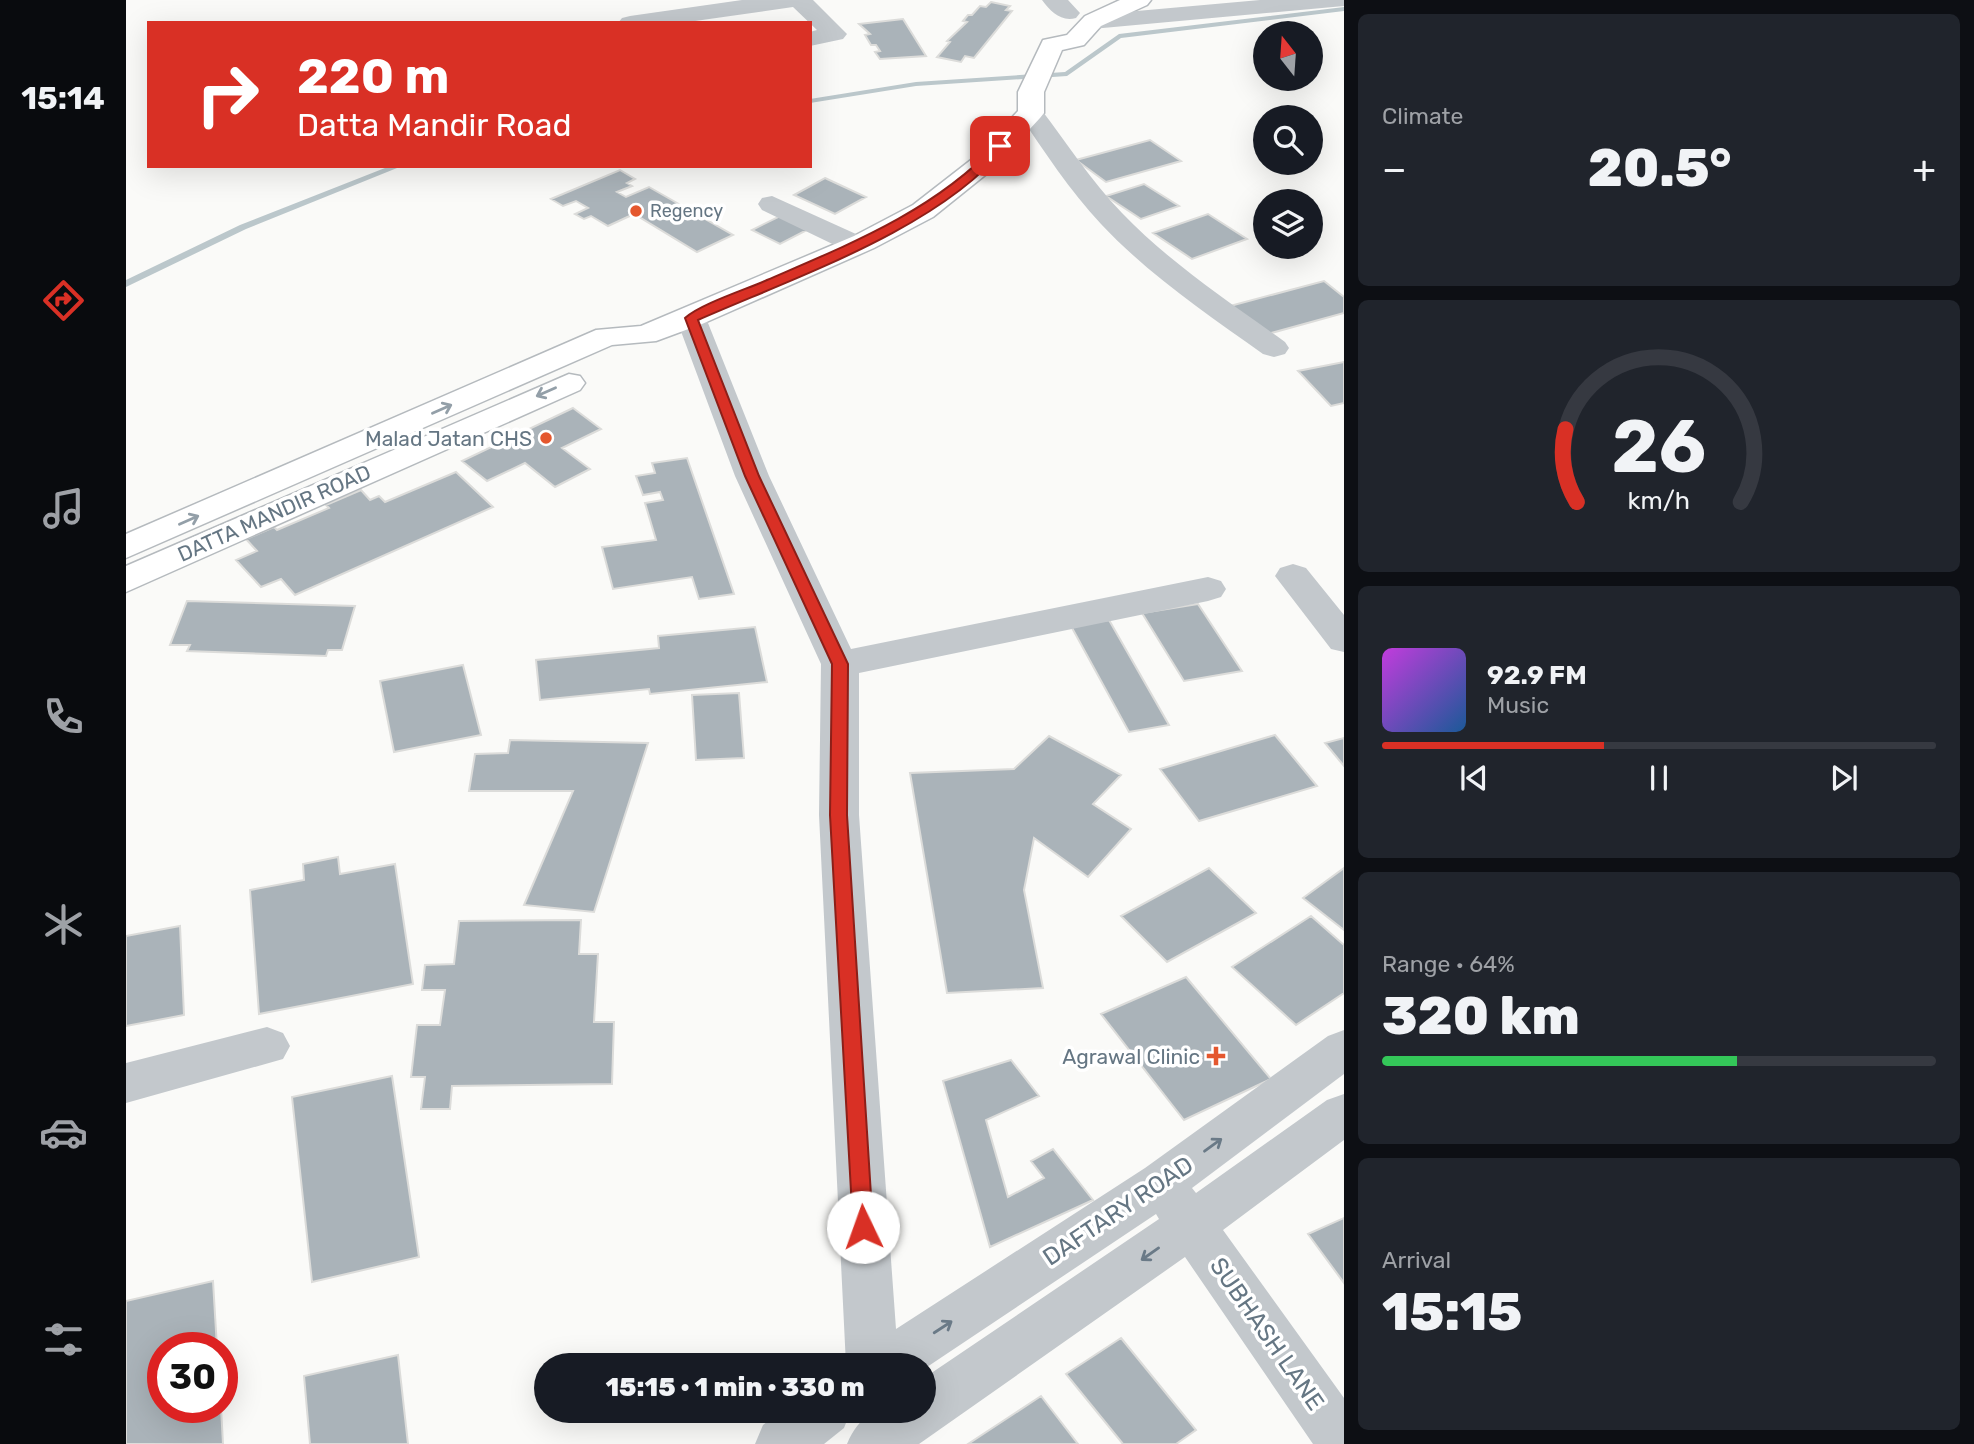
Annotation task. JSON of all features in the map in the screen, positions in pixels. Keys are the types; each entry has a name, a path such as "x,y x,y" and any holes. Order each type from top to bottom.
{"main road":[{"name":"DATTA MANDIR ROAD","path":"126,547 581,363 631,355 645,334 691,318 857,245 923,211 985,162 1031,103 1053,45 1061,6 1094,11 1139,0"},
{"name":"DATTA MANDIR ROAD","path":"1053,45 1094,11"},
{"name":"DATTA MANDIR ROAD","path":"126,580 581,363"}],"street":[{"path":"644,21 791,0"},
{"path":"799,0 835,34 812,39"},
{"path":"1094,11 1339,0"},
{"path":"1031,103 1088,191 1112,219 1155,258 1274,348"},
{"path":"772,204 857,245"},
{"path":"691,318 752,476 840,664 839,815 871,1353"},
{"path":"1293,576 1344,640"},
{"path":"840,664 1208,589"},
{"path":"126,1083 267,1045"},
{"name":"DAFTARY ROAD","path":"904,1353 1162,1183 1344,1049"},
{"path":"936,1397 1191,1225 1344,1114"},
{"name":"SUBHASH LANE","path":"1162,1183 1344,1443"},
{"path":"782,1444 809,1423"}],"building":[{"path":"991,2 1010,6 1006,10 1012,11 974,58 965,56 961,62 937,57 950,42 947,41 967,22 963,21 968,15"},
{"path":"903,19 926,56 880,59 875,52 880,51 876,45 871,45 865,35 870,34 859,24"},
{"path":"1150,140 1181,161 1106,182 1076,160"},
{"name":"Regency","path":"620,170 635,179 627,183 632,186 617,192 626,197 649,187 733,235 697,252 634,214 608,226 591,216 584,219 575,214 588,208 576,201 563,206 551,199"},
{"path":"825,178 866,197 835,214 794,195"},
{"path":"1144,184 1179,206 1141,219 1106,196"},
{"path":"1208,214 1247,239 1192,259 1153,233"},
{"path":"780,216 807,230 780,244 752,230"},
{"path":"1324,281 1344,297 1344,313 1264,335 1230,306"},
{"path":"1344,362 1344,403 1331,406 1298,371"},
{"name":"Malad Jatan CHS","path":"573,408 601,429 562,448 590,469 555,487 525,463 487,481 462,461"},
{"path":"687,458 734,594 699,599 692,577 613,589 602,547 656,540 645,503 663,500 660,492 643,495 636,476 655,473 652,463"},
{"path":"456,472 493,507 295,595 281,579 261,587 236,560 257,551 246,539 274,527 277,530 329,508 326,505 361,490 370,500 379,496 385,502"},
{"path":"187,601 355,606 342,650 328,650 326,656 187,651 190,645 170,645"},
{"path":"1198,604 1242,671 1184,681 1142,613"},
{"path":"1109,620 1169,725 1129,732 1071,626"},
{"path":"755,627 767,682 650,694 649,689 540,700 536,660 659,648 658,636"},
{"path":"463,665 481,735 394,752 380,681"},
{"path":"739,693 744,758 696,760 692,695"},
{"path":"1275,735 1317,786 1199,821 1160,769"},
{"path":"1049,736 1121,775 1093,804 1131,829 1088,877 1034,838 1024,890 1043,988 947,993 910,773 1014,769"},
{"path":"1344,738 1344,766 1325,743"},
{"path":"510,740 648,743 594,912 524,905 573,791 469,791 475,754 508,753"},
{"path":"338,857 340,874 395,864 413,984 259,1014 250,890 304,880 303,864"},
{"path":"1209,868 1256,913 1167,962 1121,916"},
{"path":"1344,868 1344,930 1303,898"},
{"path":"1311,916 1344,945 1344,993 1296,1025 1232,967"},
{"path":"581,920 579,954 598,954 594,1022 614,1022 612,1084 452,1086 450,1109 421,1109 425,1077 411,1077 417,1025 440,1025 445,990 422,990 425,965 454,964 459,921"},
{"path":"180,926 184,1015 126,1026 126,936"},
{"path":"1186,977 1271,1079 1184,1120 1101,1014"},
{"path":"1011,1060 1039,1096 986,1120 1008,1197 1044,1178 1031,1161 1053,1149 1093,1200 990,1247 943,1081"},
{"path":"392,1076 419,1257 312,1282 292,1097"},
{"path":"1344,1218 1344,1283 1308,1234"},
{"path":"213,1281 216,1332 147,1332 147,1423 222,1423 223,1444 126,1444 126,1301"},
{"path":"1121,1338 1196,1430 1176,1444 1123,1444 1066,1374"},
{"path":"398,1355 408,1444 310,1444 304,1376"},
{"path":"1041,1396 1078,1444 968,1444"}],"waterway":[{"path":"812,101 916,84 1067,74 1119,36 1344,9"},
{"path":"126,284 243,227 393,168"}],"place":[{"name":"Regency","path":"636,211"},
{"name":"Malad Jatan CHS","path":"546,438"},
{"name":"Agrawal Clinic","path":"1216,1056"}],"route":[{"path":"863,1227 839,815 840,664 752,476 691,318 864,242 923,211 985,162 1000,146"}]}
